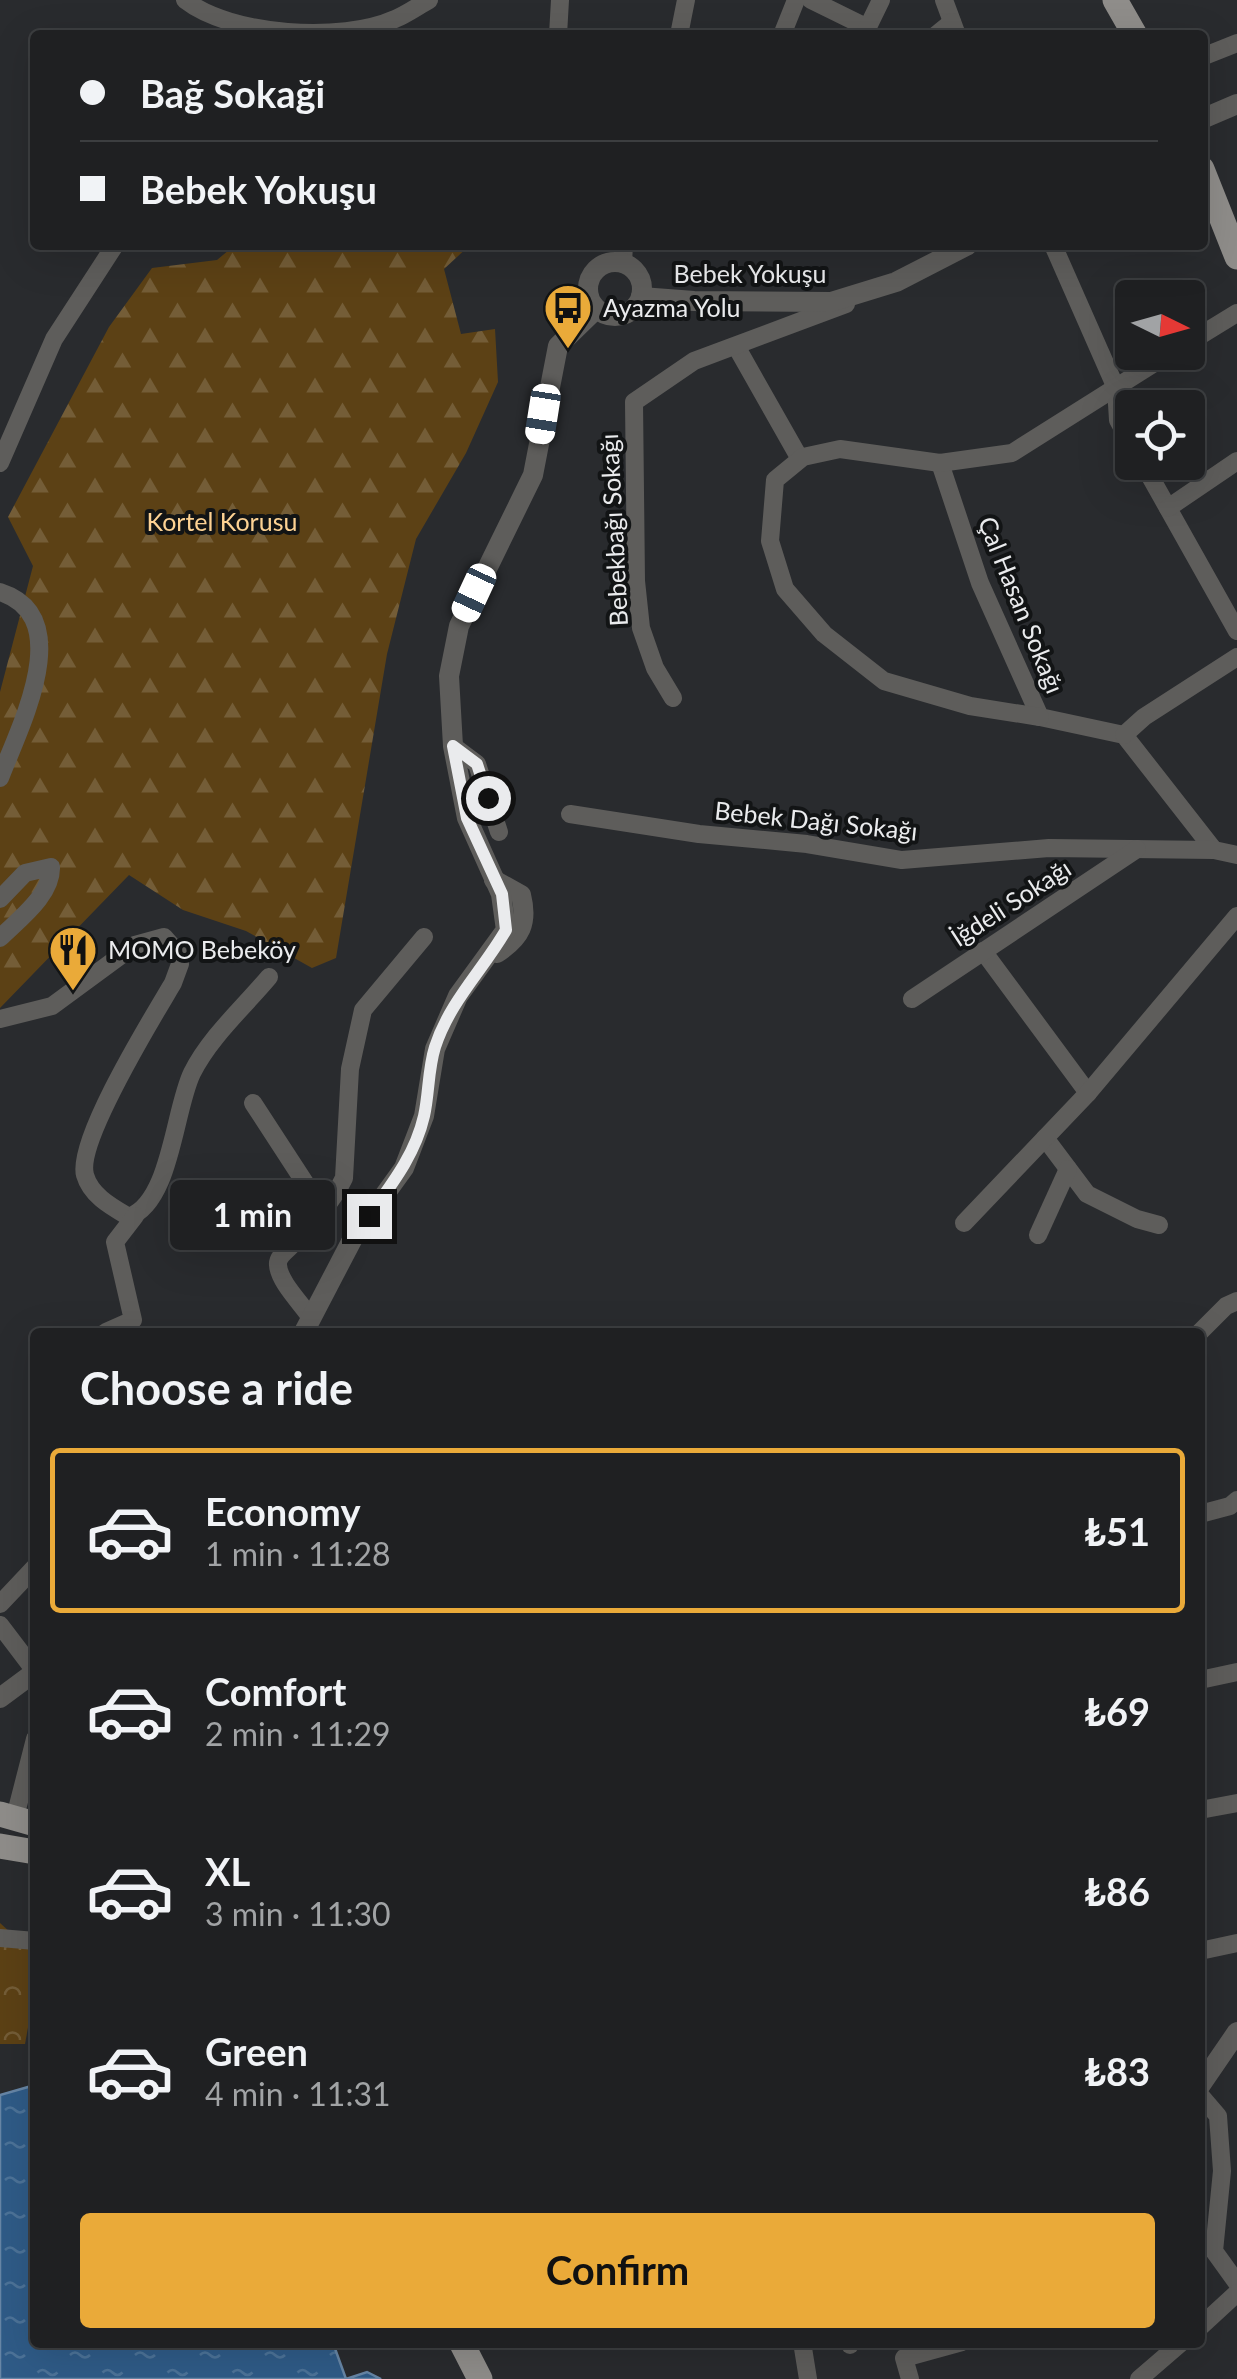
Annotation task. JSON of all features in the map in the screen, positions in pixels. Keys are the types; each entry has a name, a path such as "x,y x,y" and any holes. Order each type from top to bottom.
{"main road":[{"path":"1115,0 1132,30"},
{"path":"1208,184 1237,257"},
{"path":"13,1818 0,1844 30,1851"},
{"path":"464,2348 480,2379"}],"street":[{"path":"185,0 228,30"},
{"path":"347,30 393,21 429,0"},
{"path":"558,30 560,0"},
{"path":"680,30 686,0"},
{"path":"784,30 796,0"},
{"path":"811,0 863,30"},
{"path":"866,30 881,0"},
{"path":"944,0 954,28"},
{"path":"1208,55 1237,43"},
{"path":"1208,116 1237,104"},
{"path":"0,463 54,339 112,250"},
{"name":"Bebek Yokuşu","path":"641,297 831,302 896,282 958,250"},
{"path":"1056,250 1116,388"},
{"path":"624,254 638,275 641,297 624,315 614,317 596,309 588,294 593,272 624,254"},
{"name":"Bebekbağı Sokağı","path":"673,698 655,668 642,628 636,580 634,402 694,361 896,282"},
{"path":"308,1325 352,1240 404,1168 416,1144 435,1049 458,996 479,966 515,941 524,923 522,894 494,880 467,818 453,746 449,676 459,626 533,474 558,346 596,309"},
{"path":"1205,333 1237,313"},
{"path":"736,346 800,459"},
{"path":"1040,717 970,706 884,681 824,634 785,589 770,540 775,480 800,459 840,449 940,463 1012,453 1144,370"},
{"name":"Çal Hasan Sokağı","path":"940,463 980,583 1040,717 1124,735"},
{"path":"1168,508 1235,468"},
{"path":"1152,480 1237,630"},
{"path":"0,592 16,598 32,618 39,634 40,658 32,694 0,778"},
{"path":"1214,850 1124,735 1144,717 1237,657"},
{"path":"453,746 477,764 499,832"},
{"name":"Bebek Dağı Sokağı","path":"570,814 902,860 1049,848 1214,850 1237,855"},
{"name":"İğdeli Sokağı","path":"912,999 1138,849"},
{"path":"0,899 25,872 51,867 52,880 0,938"},
{"path":"964,1223 1088,1093 1237,916"},
{"path":"0,1019 52,1006 135,944 164,937 172,942 180,964 173,982 94,1129 83,1163 86,1178 104,1202 129,1218 135,1216"},
{"path":"308,1325 278,1264 279,1258 344,1178 350,1069 363,1010 424,937"},
{"path":"983,950 1088,1093"},
{"path":"115,1328 133,1320 115,1242 161,1178 190,1078 202,1055 269,977"},
{"path":"253,1102 322,1209"},
{"path":"1045,1138 1087,1194 1137,1219 1159,1225"},
{"path":"1038,1235 1068,1168"},
{"path":"1204,1328 1226,1306 1237,1301"},
{"path":"1205,1513 1230,1506 1237,1500"},
{"path":"0,1604 30,1573"},
{"path":"0,1625 30,1665"},
{"path":"1205,1679 1237,1672"},
{"path":"0,1698 30,1676"},
{"path":"13,1818 30,1757"},
{"path":"1205,1809 1237,1803"},
{"path":"0,1938 30,1941"},
{"path":"1205,1950 1237,1943"},
{"path":"1205,2079 1237,2032"},
{"path":"1205,2101 1218,2116 1222,2171 1214,2250 1237,2284"},
{"path":"1205,2322 1237,2293"},
{"path":"803,2348 808,2379"},
{"path":"910,2379 904,2358 940,2348"},
{"path":"1139,2379 1175,2348"}],"green space":[{"name":"Kortel Korusu","path":"229,250 465,250 444,269 461,334 495,329 498,382 466,453 416,539 387,654 336,958 312,968 246,931 183,910 129,875 0,1008 0,692 33,566 8,517 109,327 152,268 217,260"},
{"path":"0,1923 30,1950 30,2016 25,2044 0,2044"}],"water":[{"path":"30,2086 30,2348 335,2348 346,2379 0,2379 0,2095"},
{"path":"367,2372 381,2379 346,2379"}],"place":[{"name":"Ayazma Yolu","path":"568,350"},
{"name":"MOMO Bebeköy","path":"73,992"}],"route":[{"path":"369,1216 404,1168 416,1144 435,1049 458,996 506,930 502,894 467,818 453,746 477,764 488,798"}]}
